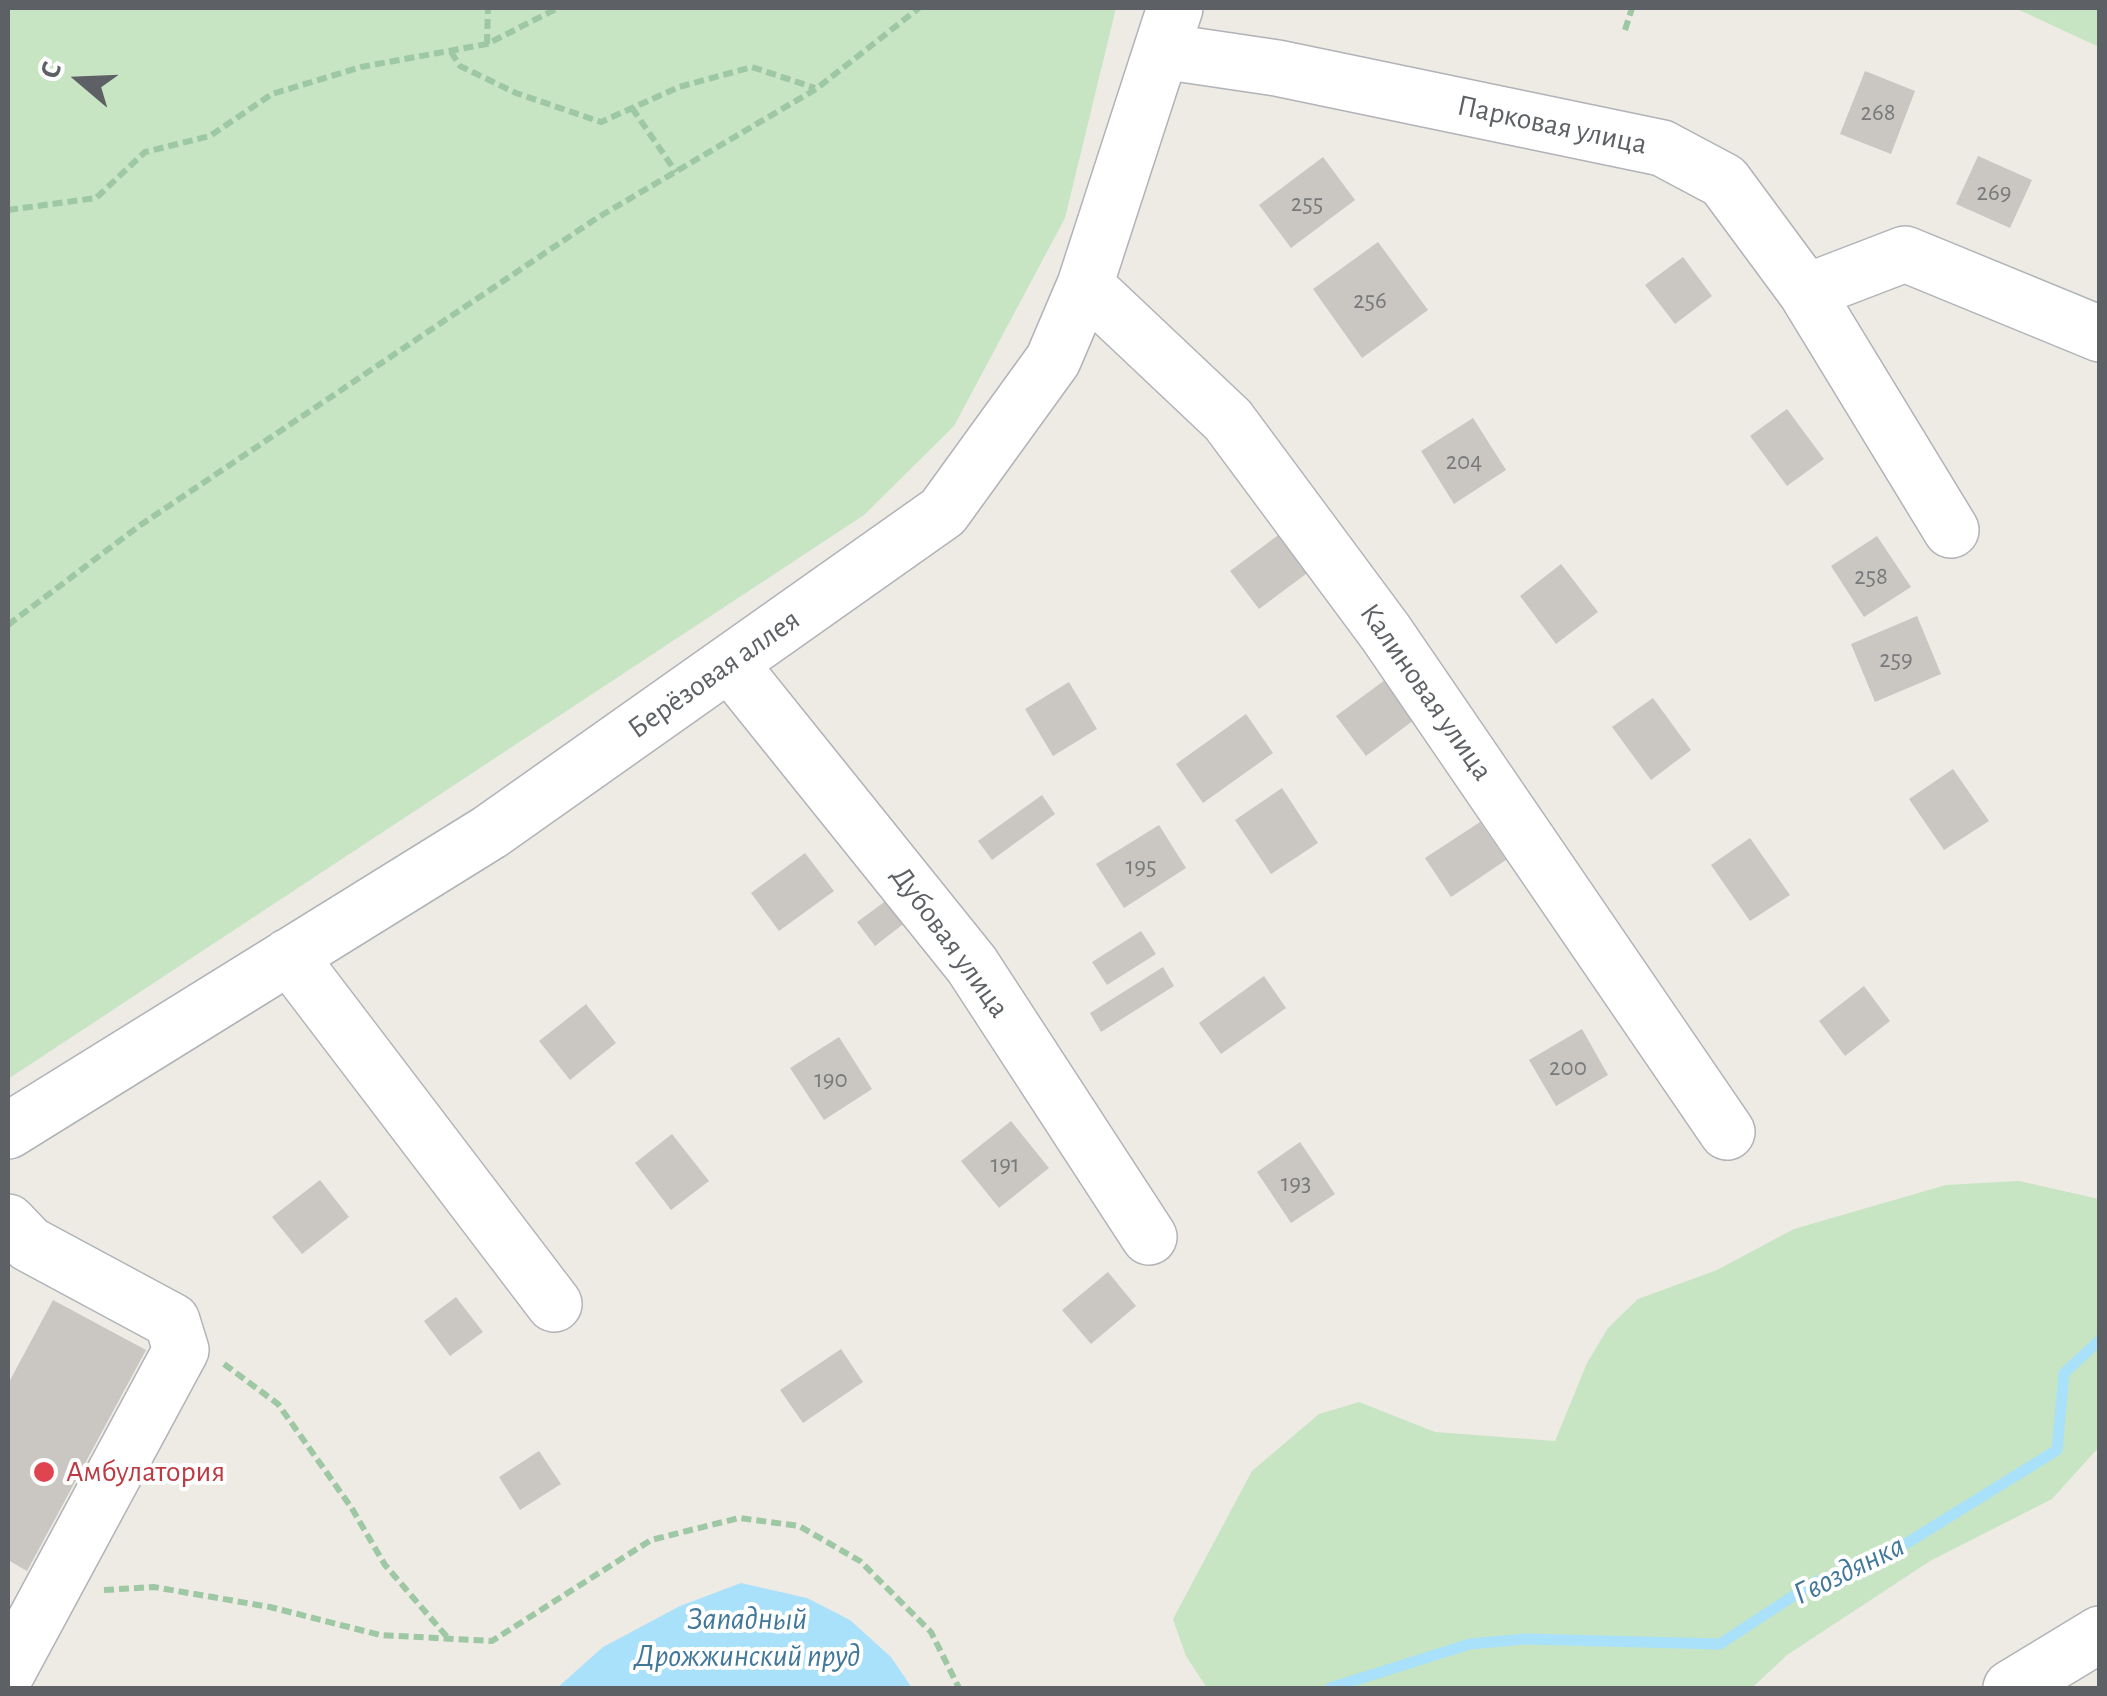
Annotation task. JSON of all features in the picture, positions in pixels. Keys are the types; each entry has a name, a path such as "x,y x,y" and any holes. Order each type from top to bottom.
{"street":[{"name":"Берёзовая аллея","path":"8,1131 490,832 942,512 1053,360 1085,285 1169,29"},
{"name":"Парковая улица","path":"1169,29 1277,68 1662,148 1724,181 1806,292 1951,530"},
{"path":"1806,292 1905,254 2100,334"},
{"name":"Калиновая улица","path":"1085,285 1228,420 1386,633 1727,1132"},
{"name":"Дубовая улица","path":"730,664 972,965 1149,1237"},
{"path":"289,956 554,1304"},
{"path":"10,1659 181,1350 172,1320 15,1250"},
{"path":"2011,1688 2100,1634"}],"path":[{"path":"487,44 488,8"},
{"path":"8,210 96,198 144,152 210,136 272,94 361,67 487,44 558,8"},
{"path":"8,624 139,526 597,218 816,89 919,8"},
{"path":"1624,30 1632,8"},
{"path":"451,52 460,66 516,93 601,122 679,87 752,66 816,89"},
{"path":"632,108 676,172"},
{"path":"181,1350 214,1356 278,1404 385,1565 449,1638"},
{"path":"48,1593 154,1587 270,1607 380,1635 492,1640 651,1540 739,1518 800,1526 860,1561 931,1632 959,1688"}],"green space":[{"path":"8,8 1116,8 1065,218 954,426 864,515 8,1079"},
{"path":"2015,8 2099,8 2099,47"},
{"path":"2019,1181 2099,1199 2099,1447 2052,1499 1930,1561 1787,1655 1752,1688 1207,1688 1186,1656 1173,1619 1252,1471 1319,1414 1359,1402 1435,1432 1555,1441 1587,1363 1608,1328 1638,1299 1717,1270 1794,1229 1946,1185"}],"water":[{"name":"Западный Дрожжинский пруд","path":"741,1583 807,1598 850,1620 891,1657 912,1688 557,1688 603,1647 680,1606"}],"building":[{"path":"1865,71 1915,91 1891,154 1840,134"},
{"path":"1978,156 2032,180 2010,228 1956,204"},
{"path":"1323,157 1355,200 1291,248 1259,205"},
{"path":"1378,242 1428,310 1362,358 1313,289"},
{"path":"1683,257 1712,296 1675,324 1645,285"},
{"path":"1787,409 1824,459 1787,486 1750,436"},
{"path":"1473,418 1506,470 1454,504 1421,451"},
{"path":"1281,533 1310,571 1259,609 1230,571"},
{"path":"1877,536 1911,587 1864,617 1831,566"},
{"path":"1561,564 1598,612 1556,644 1520,596"},
{"path":"1917,616 1941,674 1875,702 1851,644"},
{"path":"1385,680 1414,720 1366,756 1336,716"},
{"path":"1069,682 1097,729 1053,756 1025,709"},
{"path":"1653,698 1691,750 1651,780 1612,727"},
{"path":"1246,714 1273,753 1203,803 1176,764"},
{"path":"1953,769 1989,821 1944,850 1909,799"},
{"path":"1282,788 1318,843 1271,874 1235,820"},
{"path":"1042,795 1055,814 992,860 978,841"},
{"path":"1480,822 1506,860 1451,897 1425,858"},
{"path":"1159,825 1186,868 1124,908 1096,864"},
{"path":"1750,838 1790,895 1750,921 1711,865"},
{"path":"805,853 834,891 779,931 751,893"},
{"path":"898,892 915,915 875,946 857,922"},
{"path":"1141,931 1156,954 1107,985 1092,962"},
{"path":"1163,967 1174,986 1101,1032 1090,1013"},
{"path":"1264,976 1286,1008 1221,1054 1199,1023"},
{"path":"1864,986 1890,1021 1845,1056 1819,1021"},
{"path":"586,1004 616,1043 570,1080 539,1041"},
{"path":"1582,1029 1608,1075 1556,1106 1529,1060"},
{"path":"839,1037 872,1089 824,1120 790,1068"},
{"path":"1011,1121 1049,1168 999,1208 961,1161"},
{"path":"672,1134 709,1181 671,1210 635,1163"},
{"path":"1300,1142 1335,1194 1291,1223 1257,1172"},
{"path":"320,1180 349,1217 302,1254 272,1217"},
{"path":"1108,1272 1136,1306 1091,1344 1062,1310"},
{"path":"456,1297 483,1332 450,1356 424,1321"},
{"name":"Амбулатория","path":"53,1300 146,1350 27,1571 8,1560 8,1384"},
{"path":"841,1349 863,1382 803,1423 780,1390"},
{"path":"539,1451 561,1484 520,1510 499,1477"}],"waterway":[{"name":"Гвоздянка","path":"1330,1688 1470,1644 1525,1639 1720,1644 1813,1583 1886,1556 2057,1450 2064,1373 2100,1340"}],"place":[{"name":"Амбулатория","path":"44,1472"}]}
